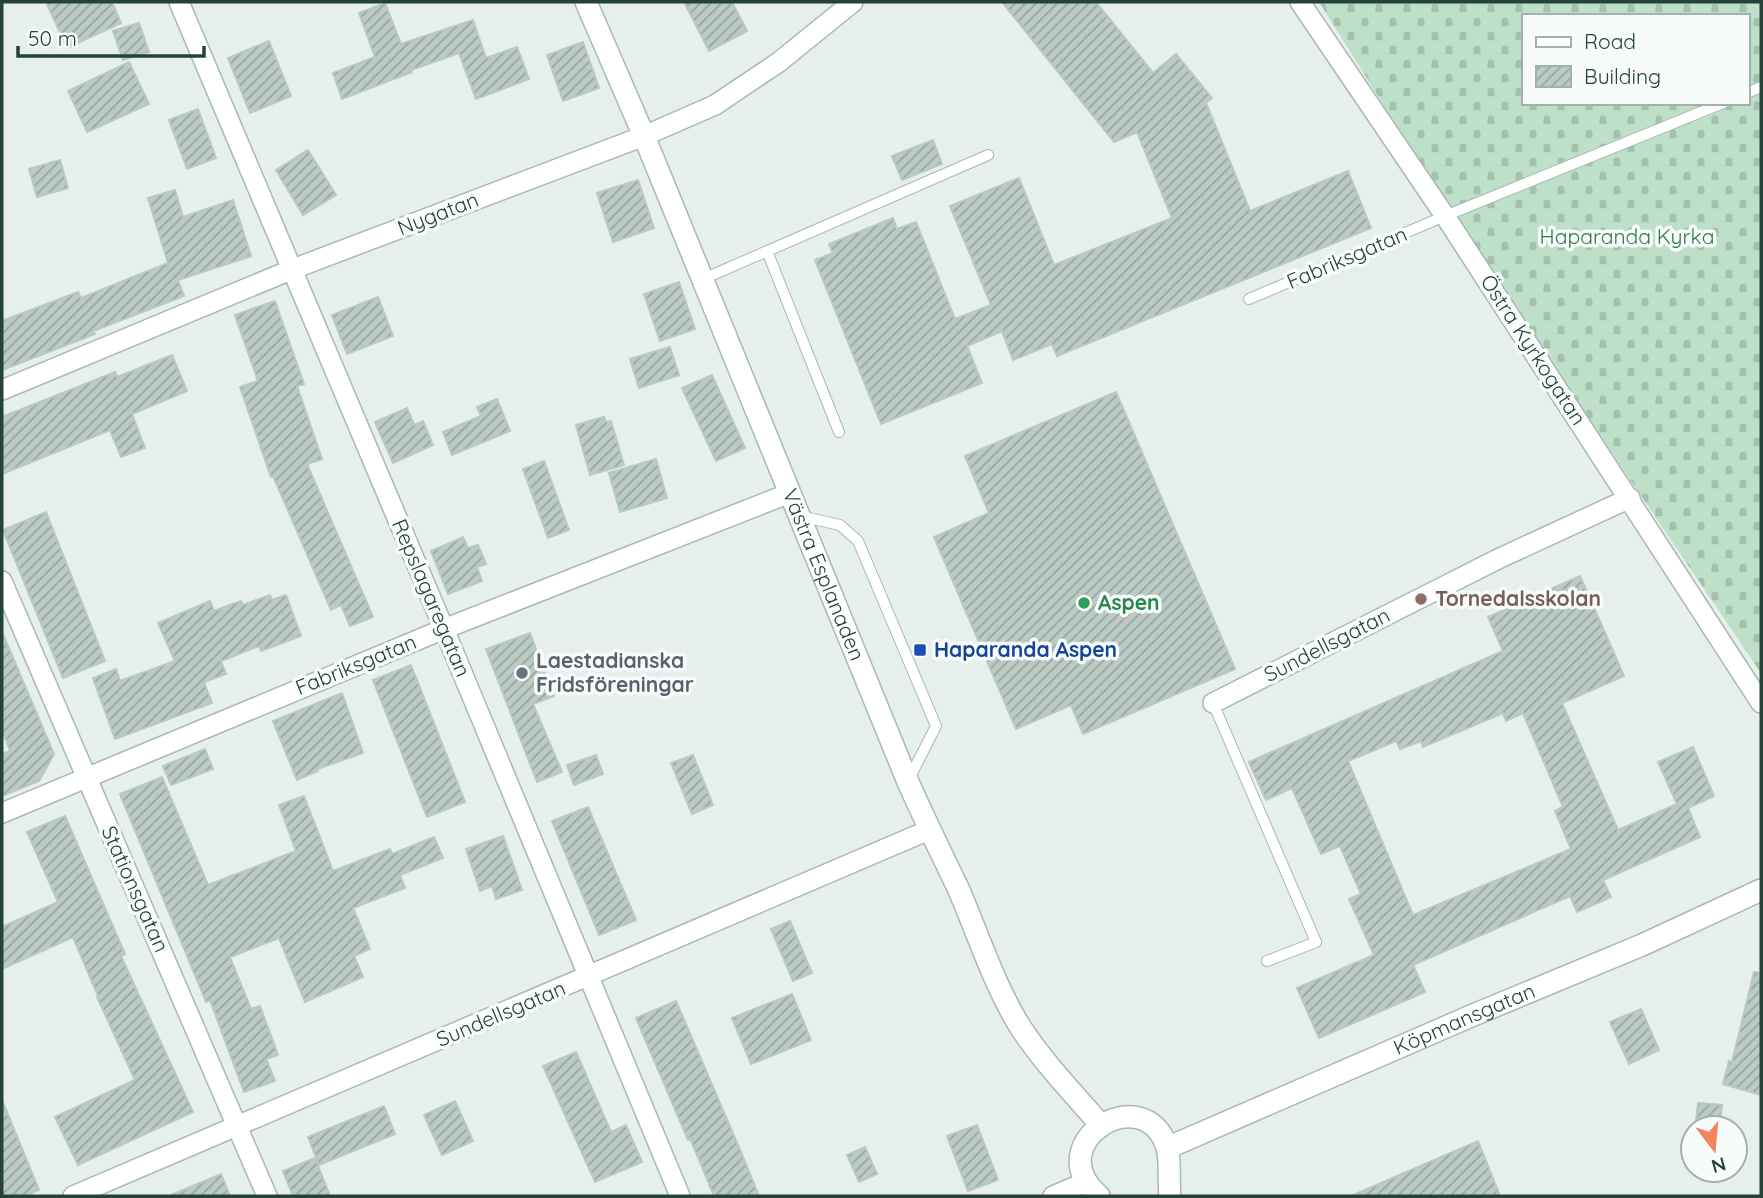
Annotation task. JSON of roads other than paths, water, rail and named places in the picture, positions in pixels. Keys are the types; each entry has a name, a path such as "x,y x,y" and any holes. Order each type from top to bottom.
{"street":[{"name":"Repslagaregatan","path":"178,2 293,269 680,1196"},
{"name":"Västra Esplanaden","path":"586,2 644,136 908,782 958,888 990,967 1019,1025 1100,1124"},
{"name":"Nygatan","path":"2,390 293,269 644,136 715,105 779,62 853,2"},
{"name":"Östra Kyrkogatan","path":"1300,2 1446,216 1761,703"},
{"name":"Fabriksgatan","path":"2,813 444,629 790,493"},
{"name":"Sundellsgatan","path":"1213,703 1498,558 1630,498"},
{"name":"Stationsgatan","path":"3,587 267,1196"},
{"name":"Sundellsgatan","path":"72,1196 929,830"},
{"name":"Köpmansgatan","path":"1167,1148 1642,945 1761,890"},
{"path":"1053,1196 1093,1189 1081,1162 1083,1149 1100,1124 1118,1118 1143,1121 1162,1137 1169,1161 1170,1196"},
{"path":"1151,1196 1163,1185 1168,1173"}],"lane":[{"name":"Fabriksgatan","path":"1249,299 1718,105"},
{"path":"703,279 988,155"},
{"path":"767,251 839,432"},
{"path":"800,516 840,525 858,541 936,726 908,782"},
{"path":"1213,703 1316,942 1267,961"}],"place":[{"name":"Tornedalsskolan","path":"1421,599"},
{"name":"Aspen","path":"1084,603"},
{"name":"Haparanda Aspen","path":"920,650"},
{"name":"Laestadianska Fridsföreningar","path":"522,673"}],"park label":[{"name":"Haparanda Kyrka","path":"1627,237"}]}
